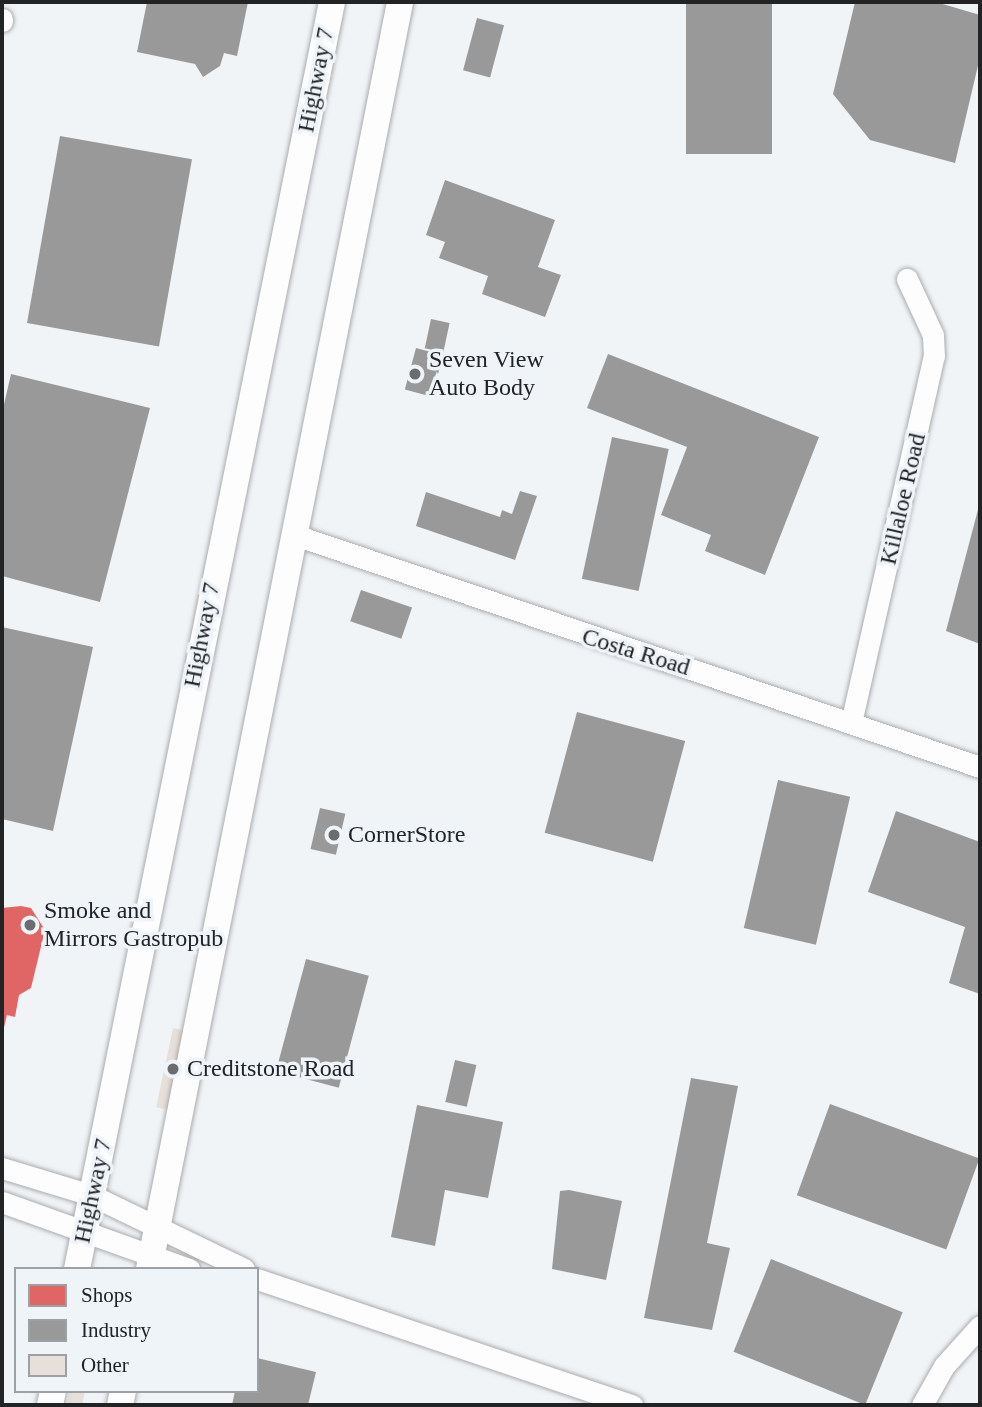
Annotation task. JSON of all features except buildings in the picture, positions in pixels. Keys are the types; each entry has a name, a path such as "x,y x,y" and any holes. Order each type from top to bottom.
{"main road":[{"name":"Highway 7","path":"77,1267 332,2"},
{"path":"151,1262 292,534 400,2"}],"street":[{"name":"Killaloe Road","path":"850,723 934,356 933,335 907,279"},
{"name":"Costa Road","path":"292,534 980,767"},
{"path":"2,1168 90,1195 240,1267"},
{"path":"2,1202 84,1231 151,1262 178,1267"},
{"path":"259,1280 632,1405"},
{"path":"922,1405 944,1366 980,1326"}],"place":[{"name":"Seven View Auto Body","path":"415,374"},
{"name":"CornerStore","path":"334,835"},
{"name":"Smoke and Mirrors Gastropub","path":"30,925"},
{"name":"Creditstone Road","path":"173,1069"}]}
